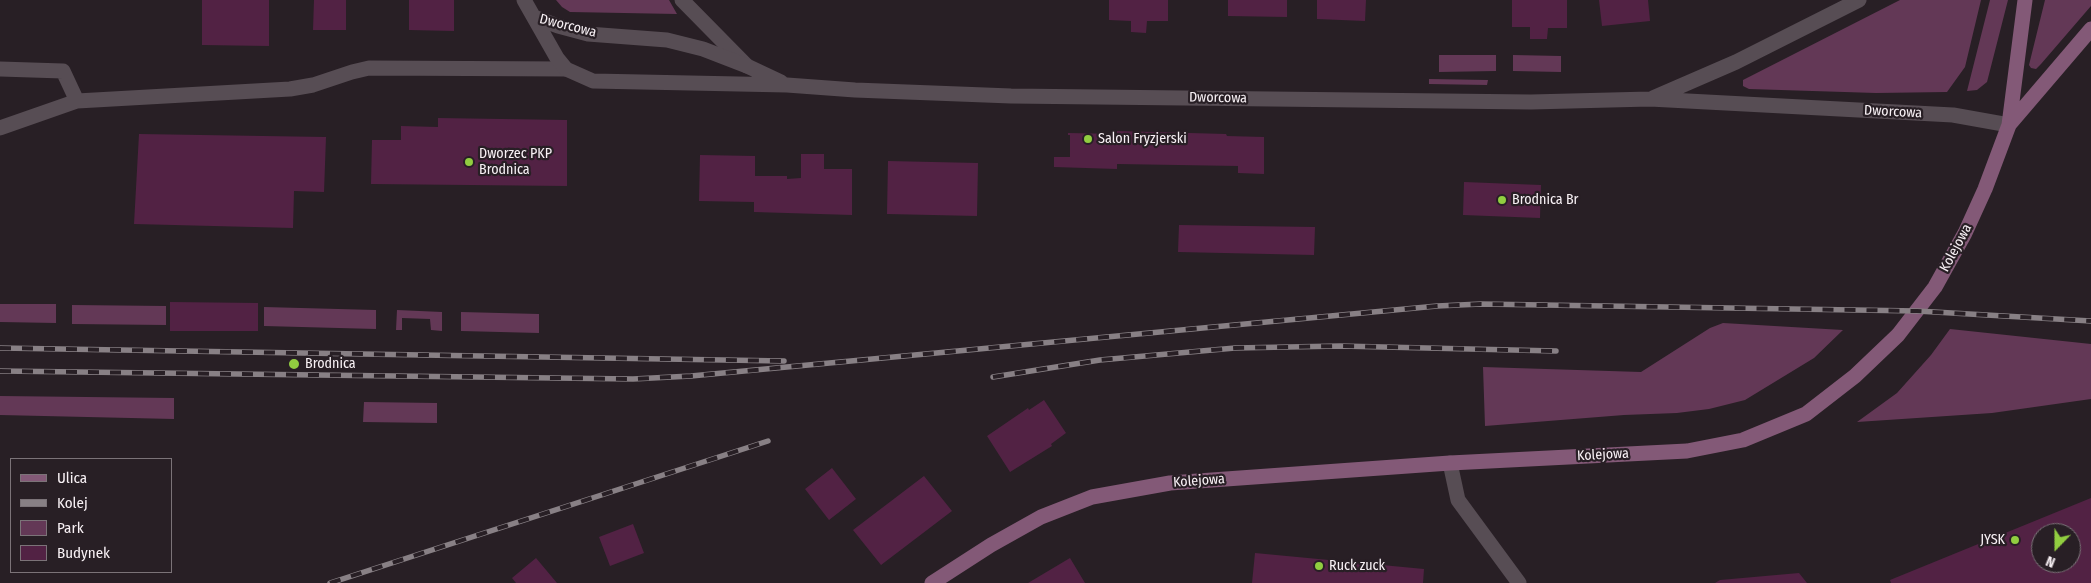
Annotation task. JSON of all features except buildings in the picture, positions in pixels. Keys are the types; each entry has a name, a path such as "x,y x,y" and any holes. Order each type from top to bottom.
{"street":[{"path":"524,0 534,17"},
{"path":"682,0 747,66"},
{"name":"Dworcowa","path":"1650,99 1736,62 1859,0"},
{"name":"Kolejowa","path":"932,583 991,544 1041,517 1092,497 1170,483 1450,464 1687,451 1743,440 1806,414 1855,376 1884,350 1935,287 1974,215 2009,124 2025,0"},
{"name":"Dworcowa","path":"534,17 588,34 667,40 704,49 747,66 786,85"},
{"name":"Dworcowa","path":"534,17 557,58 566,69 593,81 786,85 855,90 1011,96 1530,102 1650,99 1953,115 2009,124"},
{"path":"2009,124 2091,29"},
{"path":"0,128 78,101 290,89 313,85 368,68 566,69"},
{"path":"0,69 63,71 78,101"},
{"path":"1450,464 1458,500 1519,583"}],"green space":[{"path":"556,0 669,0 677,14 570,12"},
{"path":"1900,0 1981,0 1965,67 1947,92 1876,93 1749,89 1743,86 1743,80"},
{"path":"1990,0 2008,0 1987,82 1977,90 1967,91"},
{"path":"2045,0 2091,0 2091,6 2036,69 2031,68 2029,65"},
{"path":"1439,55 1496,55 1496,71 1439,72"},
{"path":"1513,55 1561,56 1561,72 1513,71"},
{"path":"1429,79 1488,80 1487,85 1429,84"},
{"path":"0,304 56,304 56,323 0,322"},
{"path":"72,305 166,306 166,325 72,324"},
{"path":"264,307 376,310 376,329 264,326"},
{"path":"397,310 442,312 442,331 431,330 430,319 402,318 402,330 396,330"},
{"path":"461,312 539,314 539,333 461,331"},
{"path":"1723,323 1843,330 1814,358 1745,400 1709,409 1677,413 1624,415 1485,426 1483,367 1641,372 1710,328"},
{"path":"1950,329 2091,344 2091,399 1992,413 1857,422 1897,393 1931,355"},
{"path":"0,396 174,398 174,419 0,415"},
{"path":"364,402 437,403 437,423 363,422"}],"railway":[{"path":"0,371 633,379 691,376 1437,306 1481,304 1917,311 2091,321"},
{"path":"993,377 1100,360 1235,348 1340,346 1556,351"},
{"path":"0,348 784,361"},
{"path":"330,583 768,441"}],"place":[{"name":"Salon Fryzjerski","path":"1088,139"},
{"name":"Dworzec PKP Brodnica","path":"469,162"},
{"name":"Brodnica Br","path":"1502,200"},
{"name":"Brodnica","path":"294,364"},
{"name":"JYSK","path":"2015,540"},
{"name":"Ruck zuck","path":"1319,566"}]}
